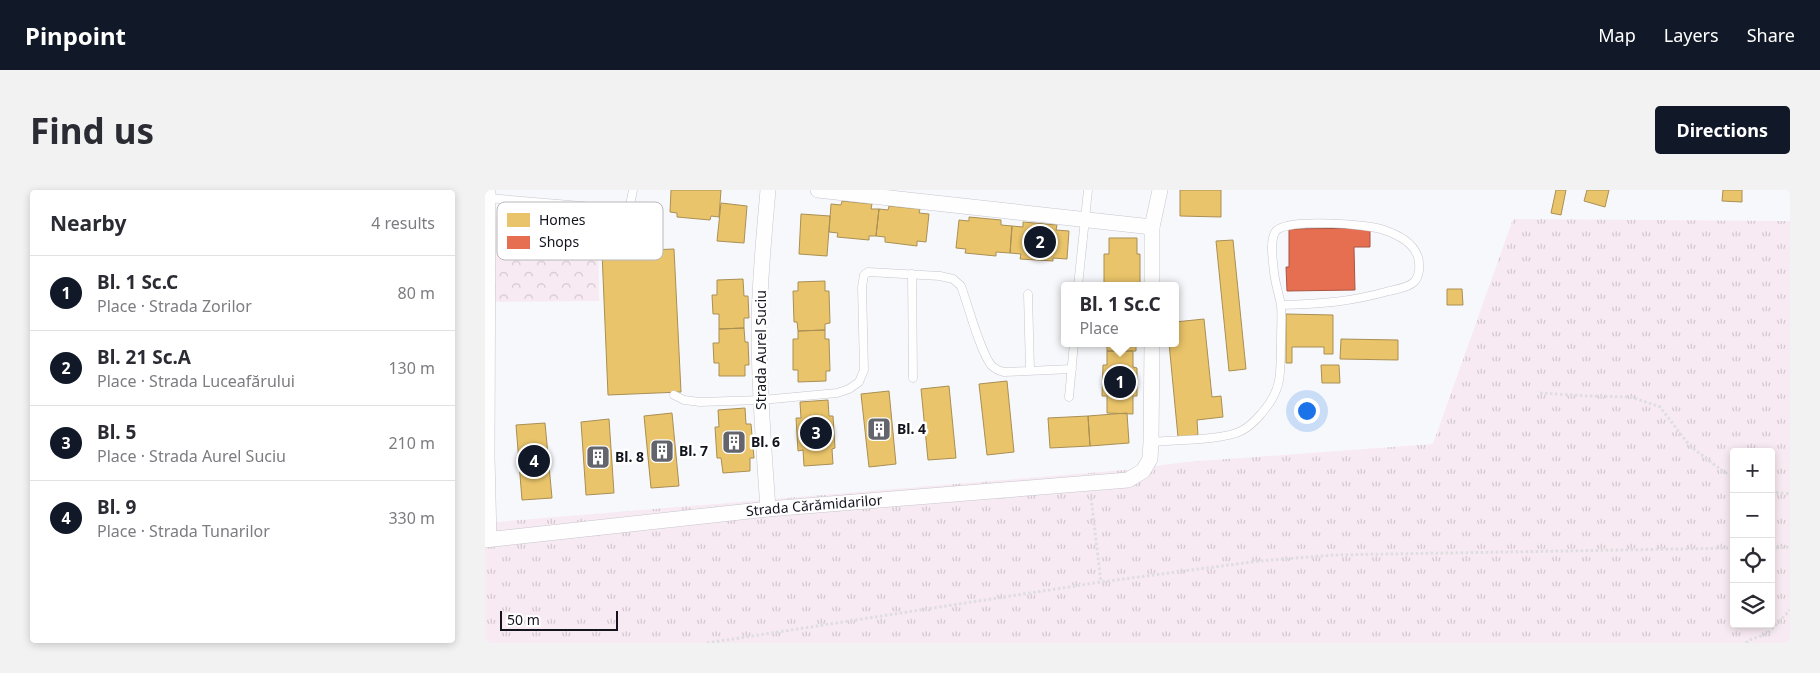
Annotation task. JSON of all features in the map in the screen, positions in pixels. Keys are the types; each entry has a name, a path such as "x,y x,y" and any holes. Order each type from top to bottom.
{"street":[{"name":"Strada Aurel Suciu","path":"768,190 760,312 761,400 768,509"},
{"path":"818,190 1152,227"},
{"path":"1152,282 1152,227 1160,190"},
{"path":"487,540 488,194"},
{"path":"1151,442 1152,347"},
{"name":"Strada Cărămidarilor","path":"487,540 768,509 1128,480 1143,471 1150,459 1151,442"}],"lane":[{"path":"1078,282 1087,190"},
{"path":"488,194 550,202"},
{"path":"1151,442 1221,436 1241,431 1257,419 1276,395 1279,385 1281,305 1276,288 1273,247 1275,232 1282,227 1326,223 1376,228 1403,238 1414,248 1418,258 1418,276 1413,283 1406,286 1361,299 1332,303 1281,305"},
{"path":"673,395 684,400 700,402 761,400 837,393 849,389 859,382 864,370 862,287 864,274 868,272 912,274 953,279 961,286 984,352 990,364 997,370 1004,372 1072,369"},
{"path":"912,274 913,378"},
{"path":"1028,294 1030,371"},
{"path":"1069,397 1074,347"}],"path":[{"path":"1540,393 1631,397 1660,408 1690,446 1724,472 1730,474"},
{"path":"1089,483 1101,582"},
{"path":"1775,492 1790,494"},
{"path":"1775,548 1790,547"},
{"path":"707,643 1101,582 1259,561 1334,555 1730,548"},
{"path":"1746,643 1749,640 1767,634 1790,610"}],"green space":[{"path":"496,215 497,260 598,260 599,301 492,302"},
{"path":"1513,219 1790,221 1790,643 485,643 485,523 1125,470 1186,462 1433,444"}],"building: Homes":[{"path":"671,190 721,190 719,217 711,216 710,220 677,217 677,213 670,212"},
{"path":"1180,190 1221,190 1221,217 1180,216"},
{"path":"1556,190 1566,190 1561,215 1551,213"},
{"path":"1587,190 1609,190 1605,207 1584,201"},
{"path":"1723,190 1742,190 1742,202 1722,201"},
{"path":"842,201 872,204 871,209 879,209 876,236 869,236 869,240 837,237 838,233 829,232 831,204 841,205"},
{"path":"721,203 747,206 744,243 717,241"},
{"path":"889,206 920,209 919,213 929,214 926,242 917,241 917,246 885,242 885,237 876,236 879,209 888,210"},
{"path":"801,214 830,216 827,256 799,254"},
{"path":"969,217 1001,220 1001,225 1012,226 1010,253 996,252 996,256 965,253 966,249 956,248 959,220 969,221"},
{"path":"1023,222 1057,225 1056,230 1069,231 1067,259 1053,258 1053,261 1020,259 1021,254 1010,253 1012,226 1023,227"},
{"path":"1109,238 1137,238 1137,254 1140,254 1140,282 1104,282 1104,254 1109,254"},
{"path":"1233,240 1246,369 1229,371 1216,241"},
{"path":"663,249 674,249 681,392 608,395 602,260 663,260"},
{"path":"743,279 744,296 748,296 749,318 744,318 744,328 719,329 719,314 713,314 712,295 717,295 717,280"},
{"path":"825,281 825,291 829,291 830,323 825,324 825,330 798,331 797,322 794,322 793,291 798,291 798,282"},
{"path":"1447,289 1462,289 1463,305 1447,305"},
{"path":"1286,314 1333,315 1333,354 1324,354 1324,347 1292,347 1292,363 1286,363"},
{"path":"1204,319 1212,397 1221,396 1223,417 1197,420 1198,435 1178,437 1169,347 1179,347 1179,322"},
{"path":"744,328 745,342 748,342 749,365 745,365 745,376 719,376 719,363 714,363 713,343 719,343 719,329"},
{"path":"825,330 825,339 829,339 830,371 826,371 826,381 798,382 798,370 793,370 793,339 798,339 798,331"},
{"path":"1341,339 1398,340 1398,360 1340,359"},
{"path":"1107,347 1136,347 1136,351 1107,351"},
{"path":"1107,351 1133,351 1133,367 1137,368 1137,396 1133,396 1133,414 1107,413 1107,396 1102,396 1103,365 1107,365"},
{"path":"1321,365 1339,365 1340,383 1322,383"},
{"path":"1007,381 1014,452 987,455 979,384"},
{"path":"949,386 956,458 928,460 921,389"},
{"name":"Bl. 4","path":"889,391 896,464 869,467 861,394"},
{"path":"828,400 829,416 833,416 835,448 832,449 833,464 804,466 803,450 798,451 796,418 801,418 800,402"},
{"name":"Bl. 6","path":"745,408 746,424 751,424 754,458 750,458 750,471 723,473 721,458 717,458 715,427 719,427 718,410"},
{"name":"Bl. 7","path":"672,413 679,486 651,488 644,416"},
{"path":"1127,413 1129,443 1090,446 1088,416"},
{"path":"1088,416 1090,446 1050,448 1048,418"},
{"name":"Bl. 8","path":"609,419 614,493 586,495 581,422"},
{"path":"545,423 552,498 522,500 516,425"}],"building: Shops":[{"path":"1370,228 1370,247 1354,247 1355,290 1287,291 1286,267 1289,267 1289,229"}],"place":[{"name":"Bl. 21 Sc.A","path":"1040,242"},
{"name":"Bl. 1 Sc.C","path":"1120,382"},
{"name":"Bl. 4","path":"879,429"},
{"name":"Bl. 5","path":"816,433"},
{"name":"Bl. 6","path":"734,442"},
{"name":"Bl. 7","path":"662,451"},
{"name":"Bl. 8","path":"598,457"},
{"name":"Bl. 9","path":"534,461"}]}
